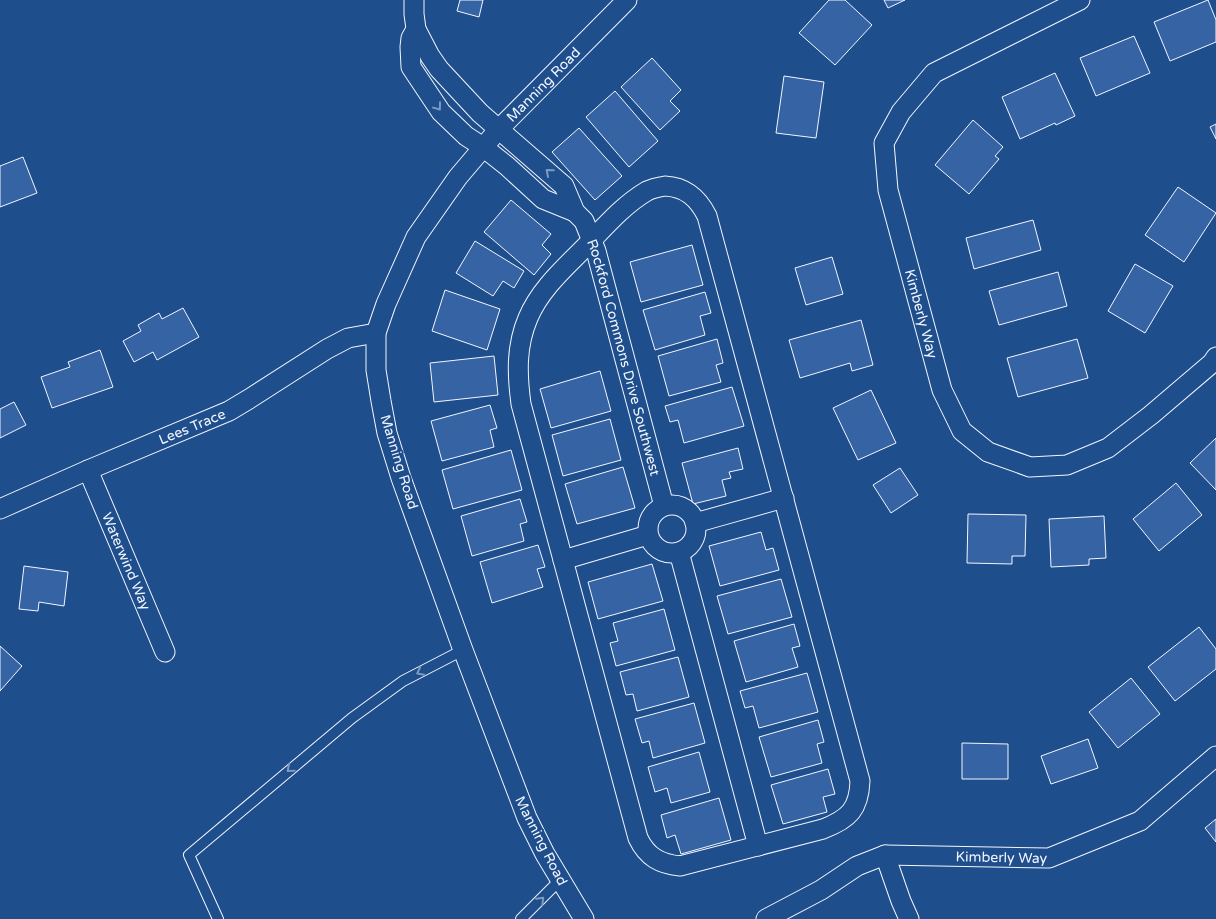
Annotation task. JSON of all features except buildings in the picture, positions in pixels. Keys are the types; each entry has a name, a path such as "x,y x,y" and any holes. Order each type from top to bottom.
{"street":[{"path":"414,0 416,29 411,38 411,67 429,94 451,122 466,136 508,166 543,199 576,212"},
{"name":"Manning Road","path":"584,919 560,880 527,818 463,650 401,478 388,434 376,370 376,333 386,304 416,237 458,177 498,130 628,0"},
{"name":"Kimberly Way","path":"1080,0 934,73 901,112 884,143 888,190 942,390 962,431 988,452 1030,467 1067,465 1108,448 1159,409 1212,364 1216,357"},
{"name":"Rockford Commons Drive Southwest","path":"416,29 430,56 446,78 498,130 564,186 576,212 584,221 592,240 664,506"},
{"path":"674,186 683,189 702,206 710,224 859,773 860,788 855,806 847,818 841,822 823,829 680,866 659,862 648,854 638,838 521,404 517,374 525,327 537,300 552,281 592,240 627,206 649,190 658,187 674,186"},
{"name":"Lees Trace","path":"0,509 229,410 348,338 376,333"},
{"name":"Waterwind Way","path":"88,470 165,652"},
{"path":"695,523 784,498"},
{"path":"664,506 679,506 688,510 695,523 696,536 691,545 675,554 665,553 656,549 648,535 648,522 653,513 664,506"},
{"path":"563,560 648,535"},
{"path":"679,552 758,846"},
{"name":"Kimberly Way","path":"885,855 1050,858 1140,821 1216,756"},
{"path":"766,919 822,890 857,866 885,855 909,919"}],"lane":[{"path":"218,919 190,855 352,718 403,681 463,650"},
{"path":"521,919 560,880"}]}
